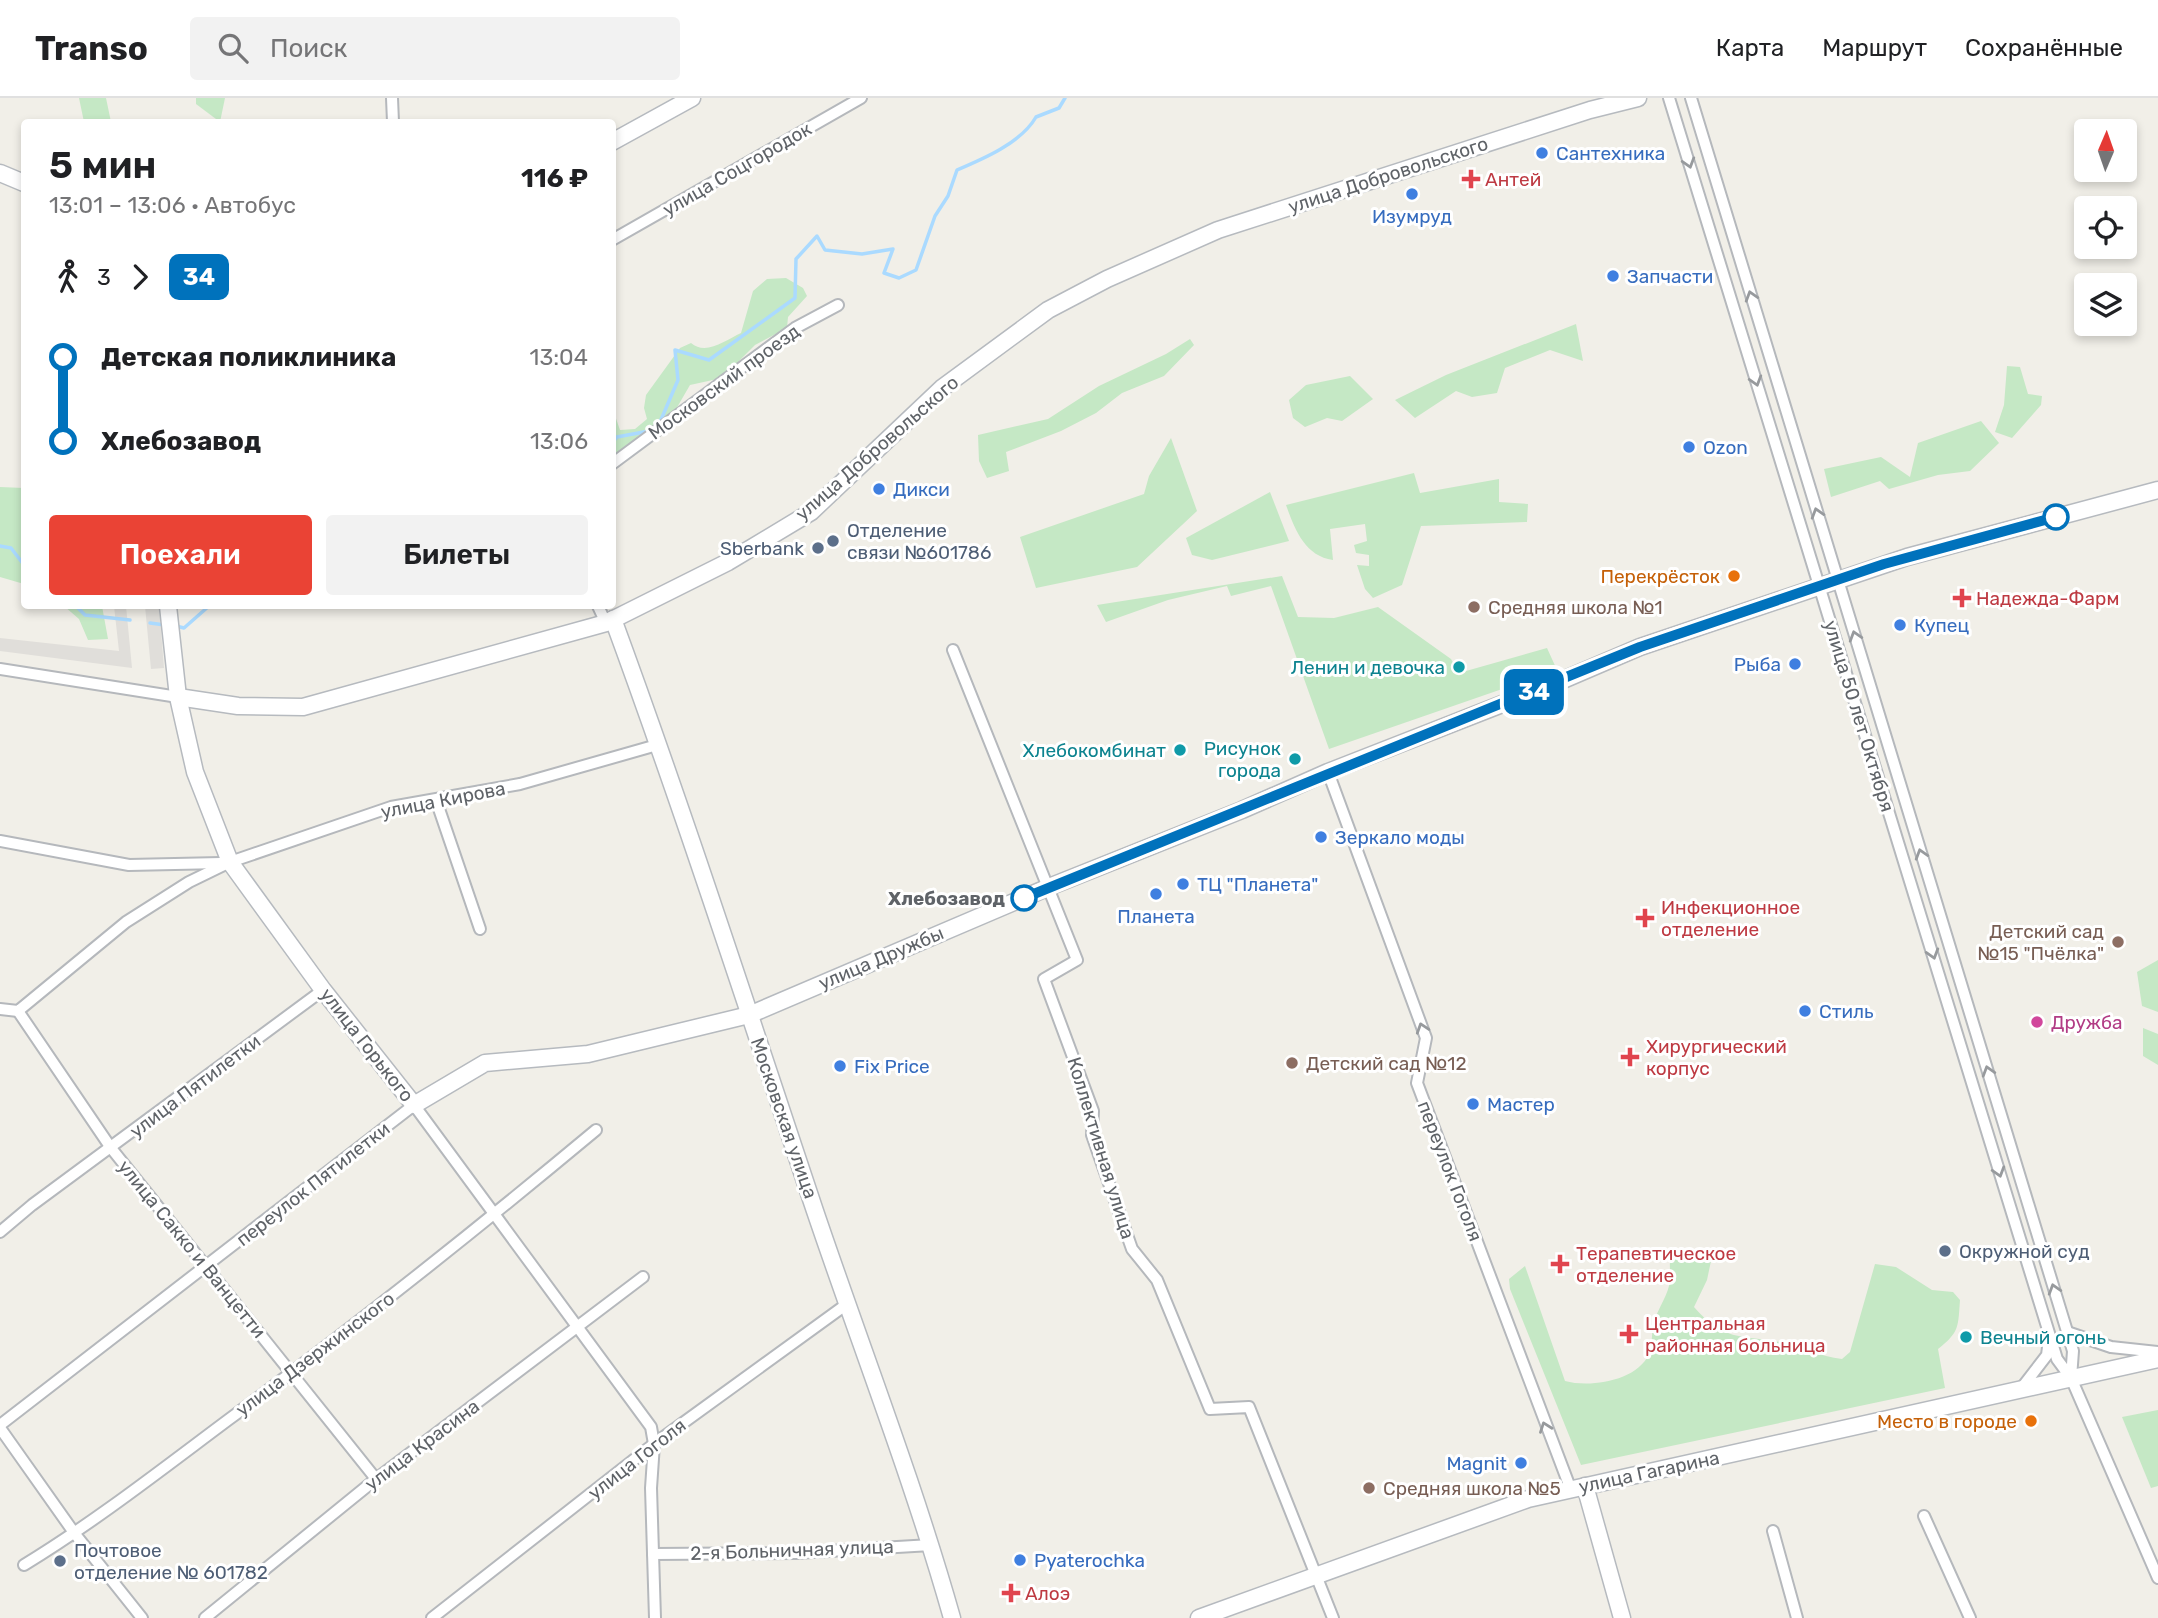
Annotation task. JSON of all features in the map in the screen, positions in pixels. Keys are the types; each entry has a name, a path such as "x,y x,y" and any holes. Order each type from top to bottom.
{"street":[{"path":"392,98 393,119"},
{"path":"616,140 692,98"},
{"name":"улица Соцгородок","path":"616,238 861,98"},
{"name":"улица Добровольского","path":"178,697 237,706 303,707 610,621 728,562 811,512 942,388 1048,310 1107,279 1218,230 1590,110 1638,98"},
{"name":"улица 50 лет Октября","path":"1669,98 2057,1359 2071,1378"},
{"name":"улица 50 лет Октября","path":"1691,98 2073,1351 2071,1378"},
{"path":"0,173 21,182"},
{"name":"Московский проезд","path":"616,461 795,328 838,305"},
{"name":"улица Дружбы","path":"748,1015 1049,887 1640,647 1819,584 2158,489"},
{"path":"600,609 610,621"},
{"name":"улица Горького","path":"170,619 178,697 195,772 230,862 324,990 414,1105 651,1427 654,1444"},
{"name":"Московская улица","path":"610,621 722,925 748,1015 931,1545 952,1618"},
{"name":"Коллективная улица","path":"953,650 1077,960 1044,979 1093,1111 1092,1135 1132,1249 1157,1280 1210,1409 1249,1407 1333,1618"},
{"path":"0,668 178,697"},
{"name":"улица Кирова","path":"230,862 391,807 520,784 657,745"},
{"name":"переулок Гоголя","path":"1328,772 1426,1038 1417,1083 1578,1488"},
{"path":"436,800 480,929"},
{"path":"0,841 129,865 193,866 230,862"},
{"path":"0,1009 18,1011 126,922 230,862"},
{"name":"улица Пятилетки","path":"0,1232 324,990"},
{"name":"улица Сакко и Ванцетти","path":"18,1011 111,1148 376,1479"},
{"name":"переулок Пятилетки","path":"0,1427 414,1105 485,1063 588,1054 748,1015"},
{"name":"улица Дзержинского","path":"24,1565 75,1534 291,1374 494,1216 596,1130"},
{"name":"улица Красина","path":"205,1618 376,1479 643,1277"},
{"name":"улица Гоголя","path":"432,1618 654,1444 847,1304"},
{"path":"2067,1332 2111,1347 2158,1352"},
{"path":"2020,1390 2047,1355 2049,1333"},
{"name":"улица Гагарина","path":"1199,1618 1528,1499 2158,1359"},
{"path":"2071,1378 2158,1578"},
{"path":"0,1427 75,1534 142,1618"},
{"path":"654,1444 651,1488 655,1618"},
{"path":"1578,1488 1622,1618"},
{"path":"1924,1516 1970,1618"},
{"path":"1773,1531 1797,1618"},
{"name":"2-я Больничная улица","path":"653,1554 796,1553 931,1545"}],"shaded area":[{"path":"114,609 126,609 132,668 0,651 0,638 119,651"},
{"path":"145,609 159,609 164,668 151,669"}],"green space":[{"path":"79,98 106,98 110,119 83,119"},
{"path":"196,98 225,98 221,119 216,119 196,104"},
{"path":"786,278 803,288 807,296 788,317 787,328 755,345 722,378 690,385 672,416 616,454 616,418 620,430 635,429 647,419 644,408 646,395 680,348 691,343 697,347 709,347 741,333 753,291 767,279"},
{"path":"1576,324 1583,361 1550,350 1505,368 1497,393 1472,397 1456,391 1415,418 1395,400 1446,375"},
{"path":"1190,339 1194,345 1164,376 1122,393 1096,413 1061,431 1006,452 1009,471 987,478 979,461 978,435 1048,419 1099,386 1166,354"},
{"path":"2007,366 2020,367 2028,394 2042,396 2041,405 2012,438 1995,432 2004,405"},
{"path":"1350,376 1373,399 1342,421 1327,418 1305,427 1293,418 1289,400 1306,385"},
{"path":"1981,421 1999,443 1970,471 1938,475 1889,489 1880,481 1831,497 1824,469 1881,457 1910,477 1918,443"},
{"path":"1171,438 1197,511 1137,567 1036,588 1020,537 1144,494 1149,476"},
{"path":"1414,473 1420,493 1499,479 1499,502 1528,504 1527,522 1421,526 1402,585 1373,598 1365,589 1357,565 1369,566 1369,555 1356,553 1354,545 1367,541 1365,524 1330,529 1333,560 1323,558 1302,540 1286,505"},
{"path":"0,487 21,488 21,583 0,577"},
{"path":"1270,492 1289,541 1212,560 1192,555 1186,538"},
{"path":"1282,576 1298,617 1334,618 1378,607 1451,659 1459,673 1547,648 1557,670 1329,749 1271,586 1231,596 1227,586 1168,600 1106,622 1097,605"},
{"path":"67,609 103,609 108,639 88,640 79,619"},
{"path":"2158,960 2158,1012 2142,1006 2137,972"},
{"path":"2143,1028 2158,1034 2158,1065 2143,1056"},
{"path":"1692,1252 1711,1261 1707,1280 1694,1307 1714,1326 1733,1335 1780,1342 1834,1358 1842,1359 1850,1352 1875,1264 1896,1267 1932,1290 1953,1292 1960,1300 1958,1322 1954,1333 1938,1349 1945,1388 1581,1465 1510,1289 1509,1279 1525,1266 1565,1381 1599,1383 1624,1376 1643,1363 1649,1354 1654,1322 1669,1285 1672,1254"},
{"path":"2158,1410 2158,1486 2151,1488 2122,1417"}],"waterway":[{"path":"660,422 678,380 675,350 709,360 795,298 796,259 817,236 825,250 862,254 893,249 884,273 899,278 916,270 935,216 948,196 957,170 1011,142 1021,135 1036,117 1059,108 1065,98"},
{"path":"616,438 649,431"},
{"path":"0,546 11,548 21,561"},
{"path":"79,609 85,615 130,620"},
{"path":"176,626 184,628 206,609"},
{"path":"150,623 165,625"}],"bus line":[{"name":"34","path":"1024,898 1640,647 1819,584 2056,517"}],"place":[{"name":"Сантехника","path":"1542,153"},
{"name":"Антей","path":"1471,179"},
{"name":"Изумруд","path":"1412,194"},
{"name":"Запчасти","path":"1613,276"},
{"name":"Ozon","path":"1689,447"},
{"name":"Дикси","path":"879,489"},
{"name":"Отделение связи №601786","path":"833,541"},
{"name":"Sberbank","path":"818,548"},
{"name":"Перекрёсток","path":"1734,576"},
{"name":"Надежда-Фарм","path":"1962,598"},
{"name":"Средняя школа №1","path":"1474,607"},
{"name":"Купец","path":"1900,625"},
{"name":"Рыба","path":"1795,664"},
{"name":"Ленин и девочка","path":"1459,667"},
{"name":"Хлебокомбинат","path":"1180,750"},
{"name":"Рисунок города","path":"1295,759"},
{"name":"Зеркало моды","path":"1321,837"},
{"name":"ТЦ \"Планета\"","path":"1183,884"},
{"name":"Планета","path":"1156,894"},
{"name":"Хлебозавод","path":"1024,898"},
{"name":"Инфекционное отделение","path":"1645,918"},
{"name":"Детский сад №15 \"Пчёлка\"","path":"2118,942"},
{"name":"Стиль","path":"1805,1011"},
{"name":"Дружба","path":"2037,1022"},
{"name":"Хирургический корпус","path":"1630,1057"},
{"name":"Детский сад №12","path":"1292,1063"},
{"name":"Fix Price","path":"840,1066"},
{"name":"Мастер","path":"1473,1104"},
{"name":"Окружной суд","path":"1945,1251"},
{"name":"Терапевтическое отделение","path":"1560,1264"},
{"name":"Центральная районная больница","path":"1629,1334"},
{"name":"Вечный огонь","path":"1966,1337"},
{"name":"Место в городе","path":"2031,1421"},
{"name":"Magnit","path":"1521,1463"},
{"name":"Средняя школа №5","path":"1369,1488"},
{"name":"Pyaterochka","path":"1020,1560"},
{"name":"Почтовое отделение № 601782","path":"60,1561"},
{"name":"Алоэ","path":"1011,1593"}]}
